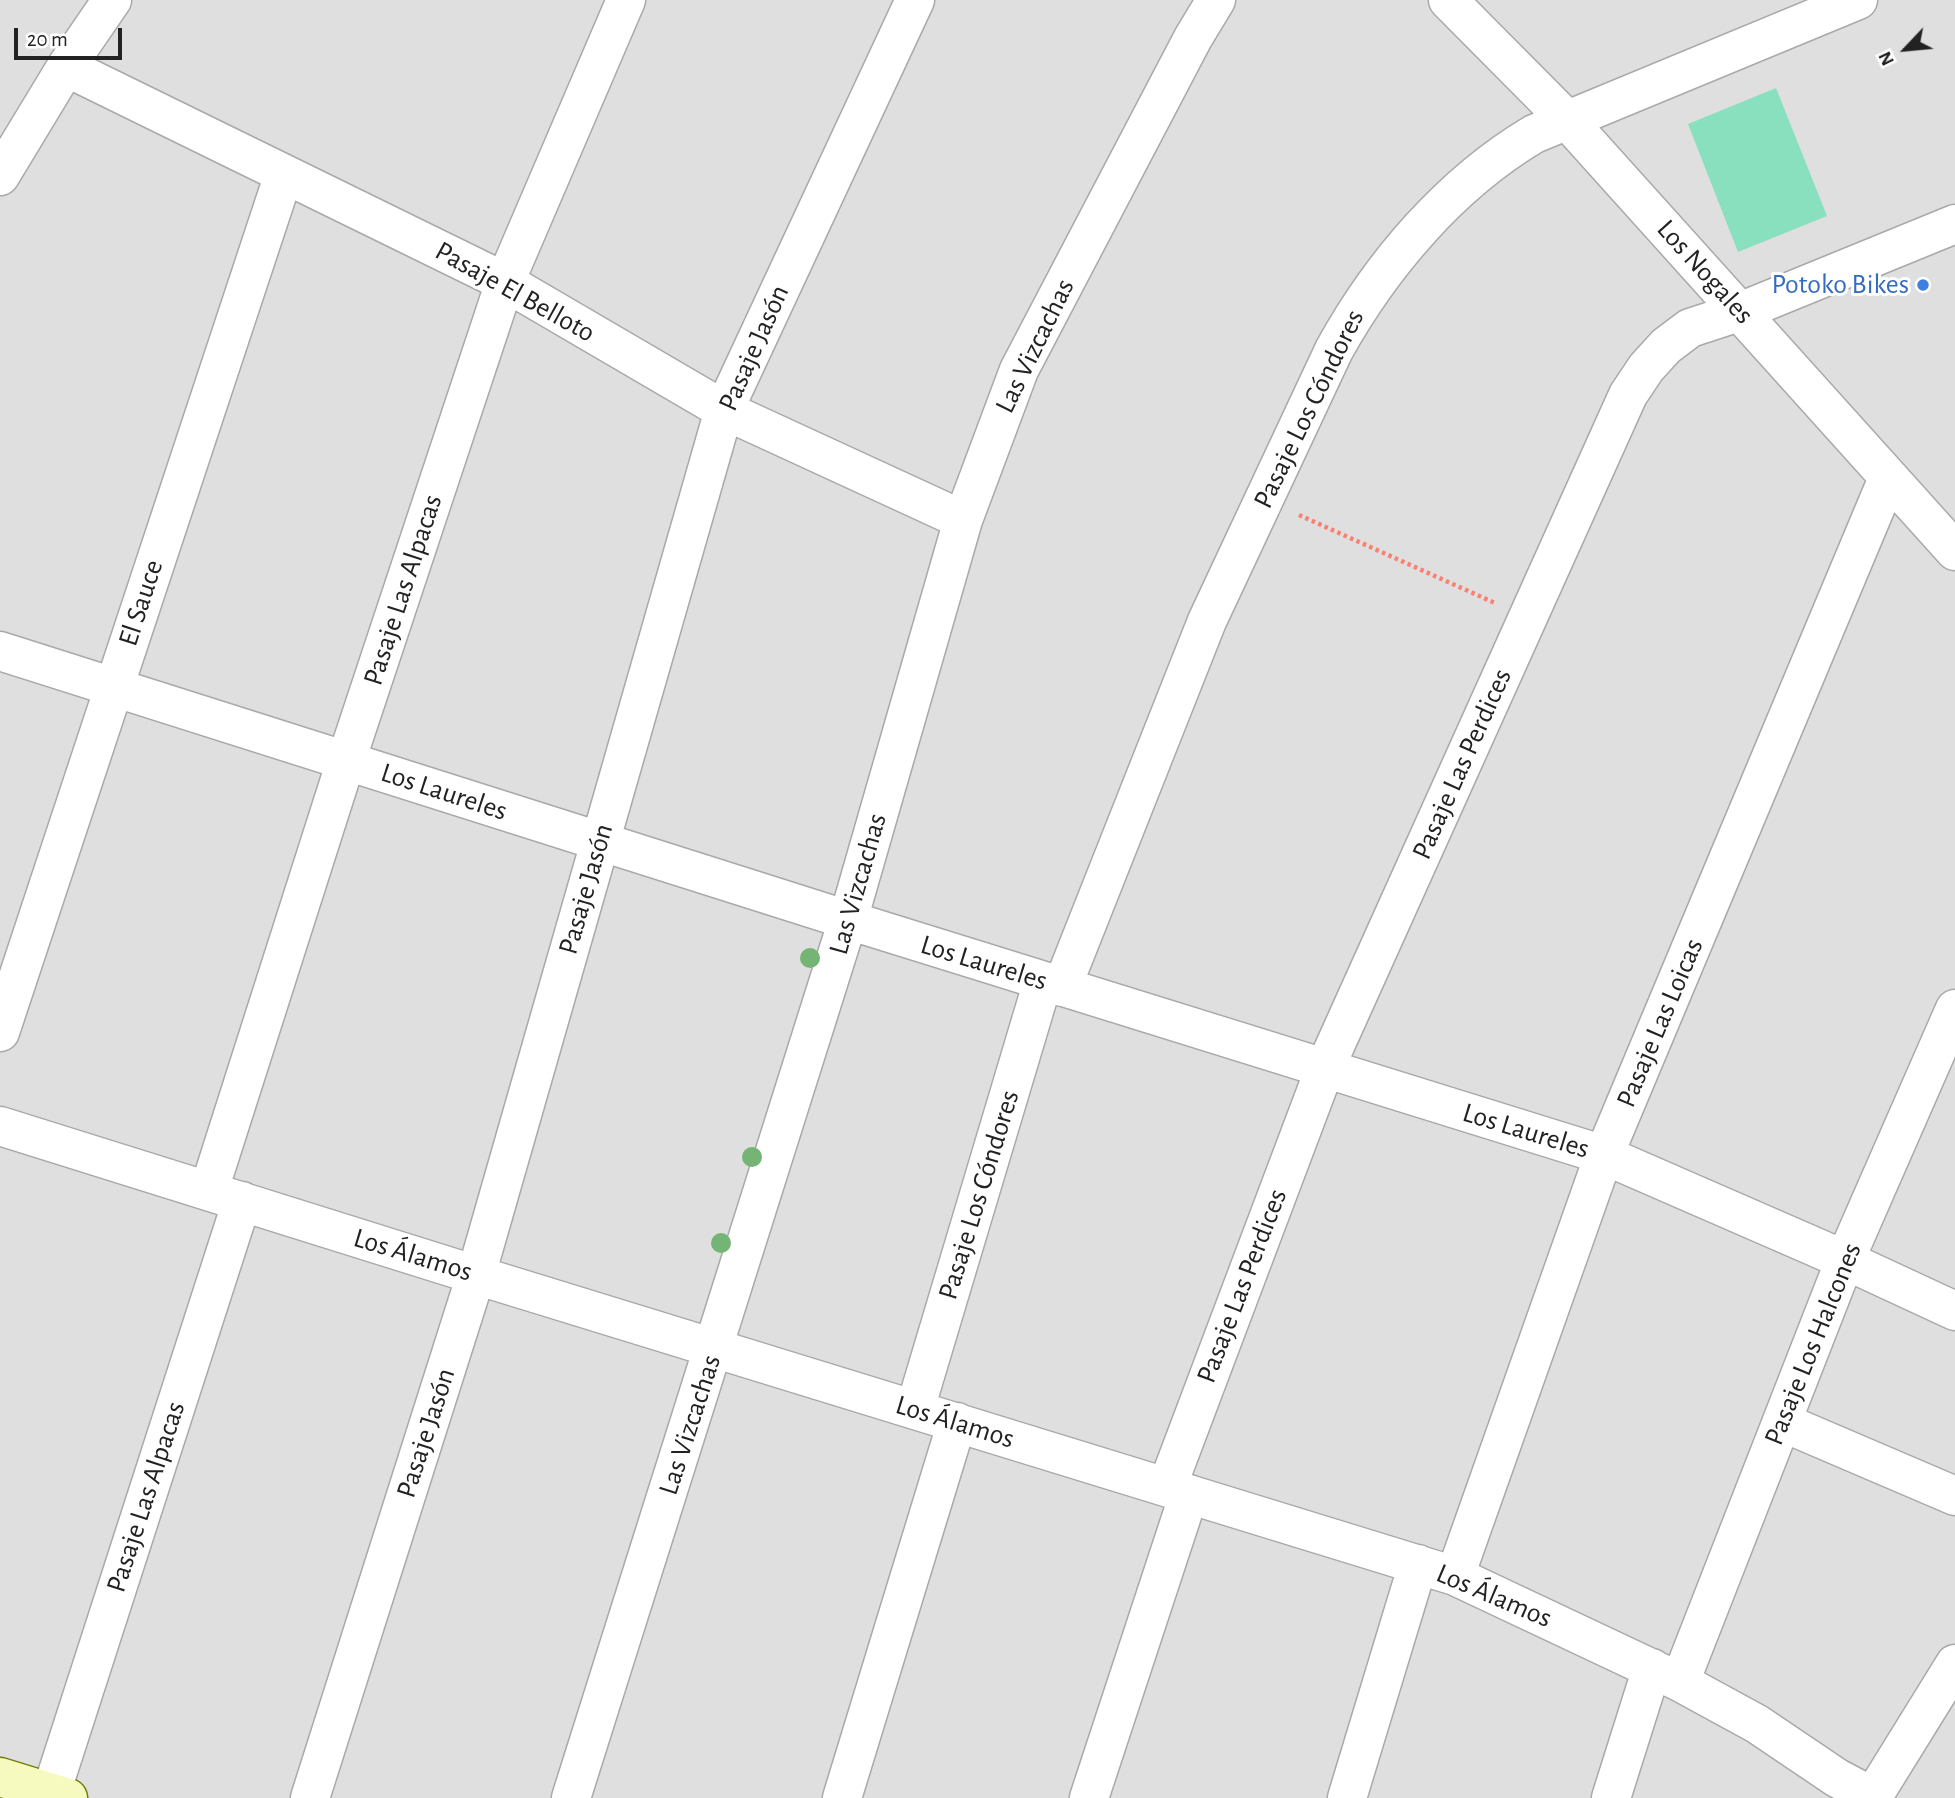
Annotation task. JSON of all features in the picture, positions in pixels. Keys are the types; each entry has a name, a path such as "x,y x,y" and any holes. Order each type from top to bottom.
{"main road":[{"path":"0,1777 59,1795"}],"street":[{"path":"0,176 66,67 112,0"},
{"name":"Pasaje Las Alpacas","path":"59,1795 346,761 505,282 626,0"},
{"name":"Pasaje Jasón","path":"310,1798 476,1275 724,410 915,0"},
{"name":"Las Vizcachas","path":"570,1798 848,920 962,520 1018,370 1193,38 1216,0"},
{"name":"Los Nogales","path":"1448,0 1567,120 1955,551"},
{"name":"Pasaje Los Cóndores","path":"915,1409 1052,984 1207,621 1334,350 1356,310 1384,270 1481,169 1534,134 1858,0"},
{"name":"Pasaje El Belloto","path":"66,67 505,282 724,410 962,520"},
{"name":"El Sauce","path":"0,1032 284,174"},
{"name":"Pasaje Las Perdices","path":"1089,1798 1178,1490 1325,1068 1628,395 1646,368 1667,346 1690,328 1741,311 1955,224"},
{"name":"Pasaje Las Loicas","path":"1455,1576 1604,1155 1888,478"},
{"name":"Los Laureles","path":"0,651 848,920 1604,1155 1955,1311"},
{"name":"Pasaje Los Halcones","path":"1611,1798 1782,1422 1845,1260 1955,1009"},
{"name":"Los Álamos","path":"3,1137 225,1196 1455,1576 1666,1675 1757,1724 1873,1798"},
{"path":"842,1798 957,1422"},
{"path":"1782,1422 1955,1496"},
{"path":"1347,1798 1418,1564"},
{"path":"1873,1798 1955,1664"}],"path":[{"path":"1264,500 1528,618"}],"shaded area":[{"path":"0,0 1955,0 1955,1798 0,1798"}],"green space":[{"path":"1776,88 1827,216 1738,252 1688,124"}],"place":[{"name":"Potoko Bikes","path":"1923,285"}]}
